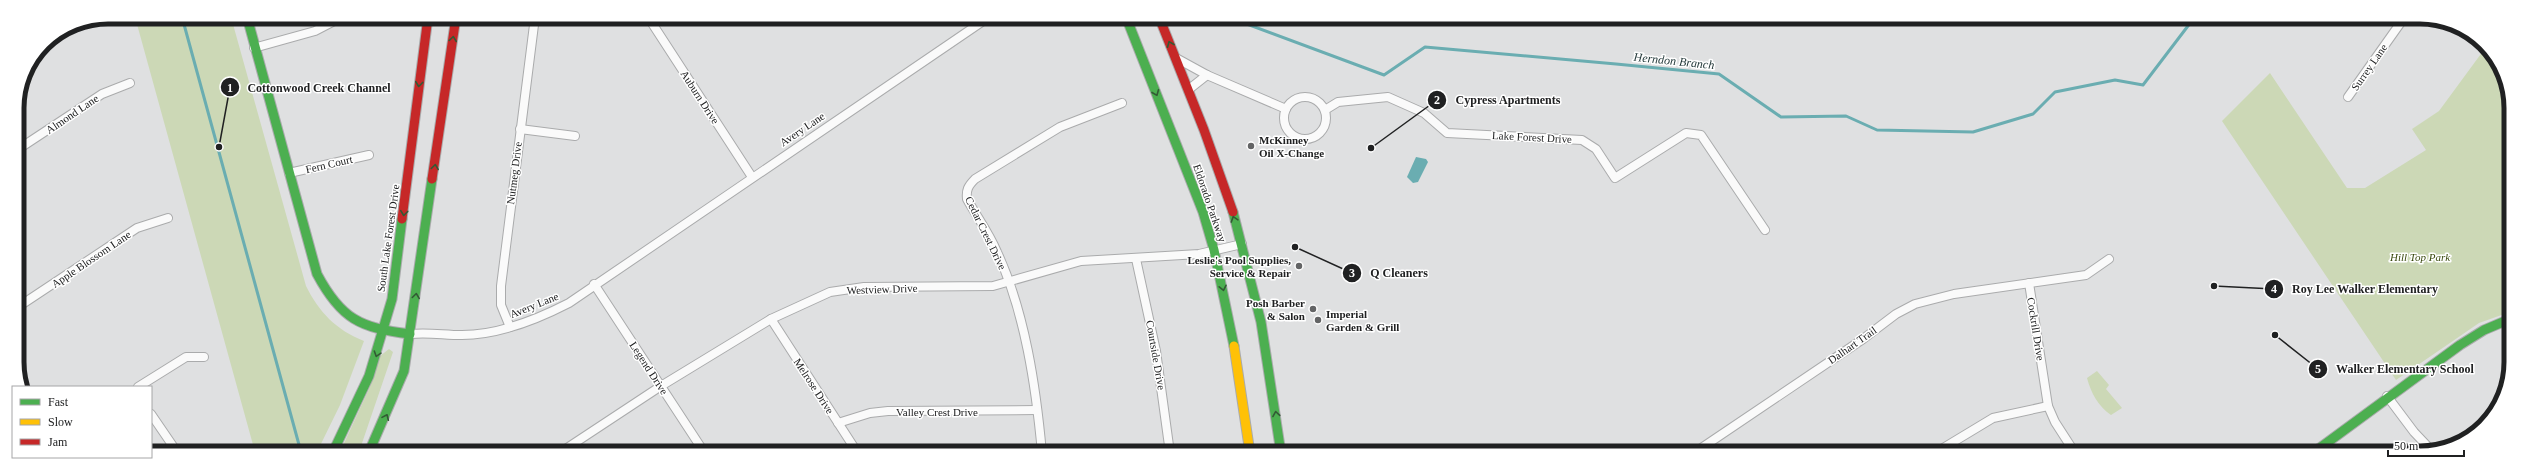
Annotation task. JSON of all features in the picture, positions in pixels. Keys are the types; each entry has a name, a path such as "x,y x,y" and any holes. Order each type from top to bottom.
{"main road":[{"name":"Avery Lane","path":"248,24 317,274 327,294 344,315 368,328 384,332 410,334"},
{"name":"South Lake Forest Drive","path":"336,446 369,376 384,332 397,264 427,24"},
{"path":"372,446 404,371 455,24"},
{"name":"Eldorado Parkway","path":"1129,24 1203,212 1214,250 1238,367 1249,446"},
{"name":"Eldorado Parkway","path":"1162,24 1214,159 1242,244 1268,365 1280,446"},
{"path":"2322,446 2387,396 2472,338 2496,324 2504,321"}],"street":[{"path":"254,48 315,31 328,24"},
{"name":"Nutmeg Drive","path":"510,327 501,305 501,286 533,24"},
{"name":"Auburn Drive","path":"653,24 752,177"},
{"name":"Avery Lane","path":"410,334 427,332 462,335 510,327 545,315 569,303 594,284 979,24"},
{"name":"Surrey Lane","path":"2348,97 2400,24"},
{"path":"1176,58 1207,75 1286,109"},
{"path":"1188,90 1207,75"},
{"name":"Almond Lane","path":"24,145 102,94 130,83"},
{"path":"1309,97 1316,99 1325,110 1326,124 1323,131 1318,136 1304,140 1297,138 1287,129 1284,115 1286,109 1295,99 1309,97"},
{"name":"Lake Forest Drive","path":"1325,110 1338,102 1388,97 1424,113 1447,133 1582,140 1596,149 1615,178 1686,133 1702,135 1765,230"},
{"name":"Cedar Crest Drive","path":"1041,446 1032,370 1009,282 994,246 967,199 968,186 985,172 1060,127 1122,103"},
{"path":"520,129 575,136"},
{"name":"Fern Court","path":"289,173 369,155"},
{"name":"Apple Blossom Lane","path":"24,303 137,228 168,218"},
{"name":"Westview Drive","path":"570,446 661,386 770,319 818,296 847,288 972,288 1009,282 1082,261 1136,259 1193,254 1242,244"},
{"name":"Courtside Drive","path":"1136,259 1156,351 1169,446"},
{"name":"Cockrill Drive","path":"2070,446 2055,422 2048,406 2029,283 2086,274 2109,259"},
{"name":"Dalhart Trail","path":"1704,446 1902,311 1945,295 2029,283"},
{"name":"Legend Drive","path":"594,284 700,446"},
{"name":"Melrose Drive","path":"770,319 853,446"},
{"path":"140,386 186,357 204,357"},
{"path":"2387,396 2414,432 2428,446"},
{"path":"1947,446 1993,418 2048,406"},
{"name":"Valley Crest Drive","path":"838,423 870,413 888,411 1037,410"},
{"path":"152,415 173,446"}],"green space":[{"path":"137,24 233,24 306,286 317,304 329,319 354,337 364,341 340,405 320,446 253,446"},
{"name":"Hill Top Park","path":"2482,52 2493,66 2500,81 2504,108 2504,314 2479,323 2396,380 2222,121 2270,73 2347,188 2365,188 2426,150 2412,129 2439,111"},
{"path":"389,349 393,352 361,446 343,446 369,389 380,356"},
{"path":"2097,371 2109,385 2106,389 2122,408 2111,415 2099,403 2093,394 2087,378"}],"water":[{"path":"1416,157 1426,159 1428,162 1418,182 1413,183 1407,177"}],"waterway":[{"path":"184,24 299,446"},
{"name":"Herndon Branch","path":"1247,24 1384,75 1425,47 1616,64 1719,74 1781,117 1846,116 1877,130 1973,132 2033,114 2055,92 2115,80 2143,85 2189,24"}],"traffic: fast":[{"path":"249,24 317,274 335,302 354,319 378,328 410,334"},
{"path":"1129,24 1203,212 1214,250 1234,346"},
{"path":"372,446 404,371 432,179"},
{"path":"1233,212 1261,322 1280,446"},
{"path":"336,446 369,376 392,299 402,219"},
{"path":"2323,446 2460,345 2484,330 2504,322"}],"traffic: slow":[{"path":"1234,346 1249,446"}],"traffic: jam":[{"path":"402,219 427,24"},
{"path":"432,179 455,24"},
{"path":"1162,24 1204,130 1233,212"}],"place":[{"name":"McKinney Oil X-Change","path":"1251,146"},
{"name":"Cottonwood Creek Channel","path":"219,147"},
{"name":"Cypress Apartments","path":"1371,148"},
{"name":"Q Cleaners","path":"1295,247"},
{"name":"Leslie's Pool Supplies, Service & Repair","path":"1299,266"},
{"name":"Roy Lee Walker Elementary","path":"2214,286"},
{"name":"Posh Barber & Salon","path":"1313,309"},
{"name":"Imperial Garden & Grill","path":"1318,320"},
{"name":"Walker Elementary School","path":"2275,335"}]}
